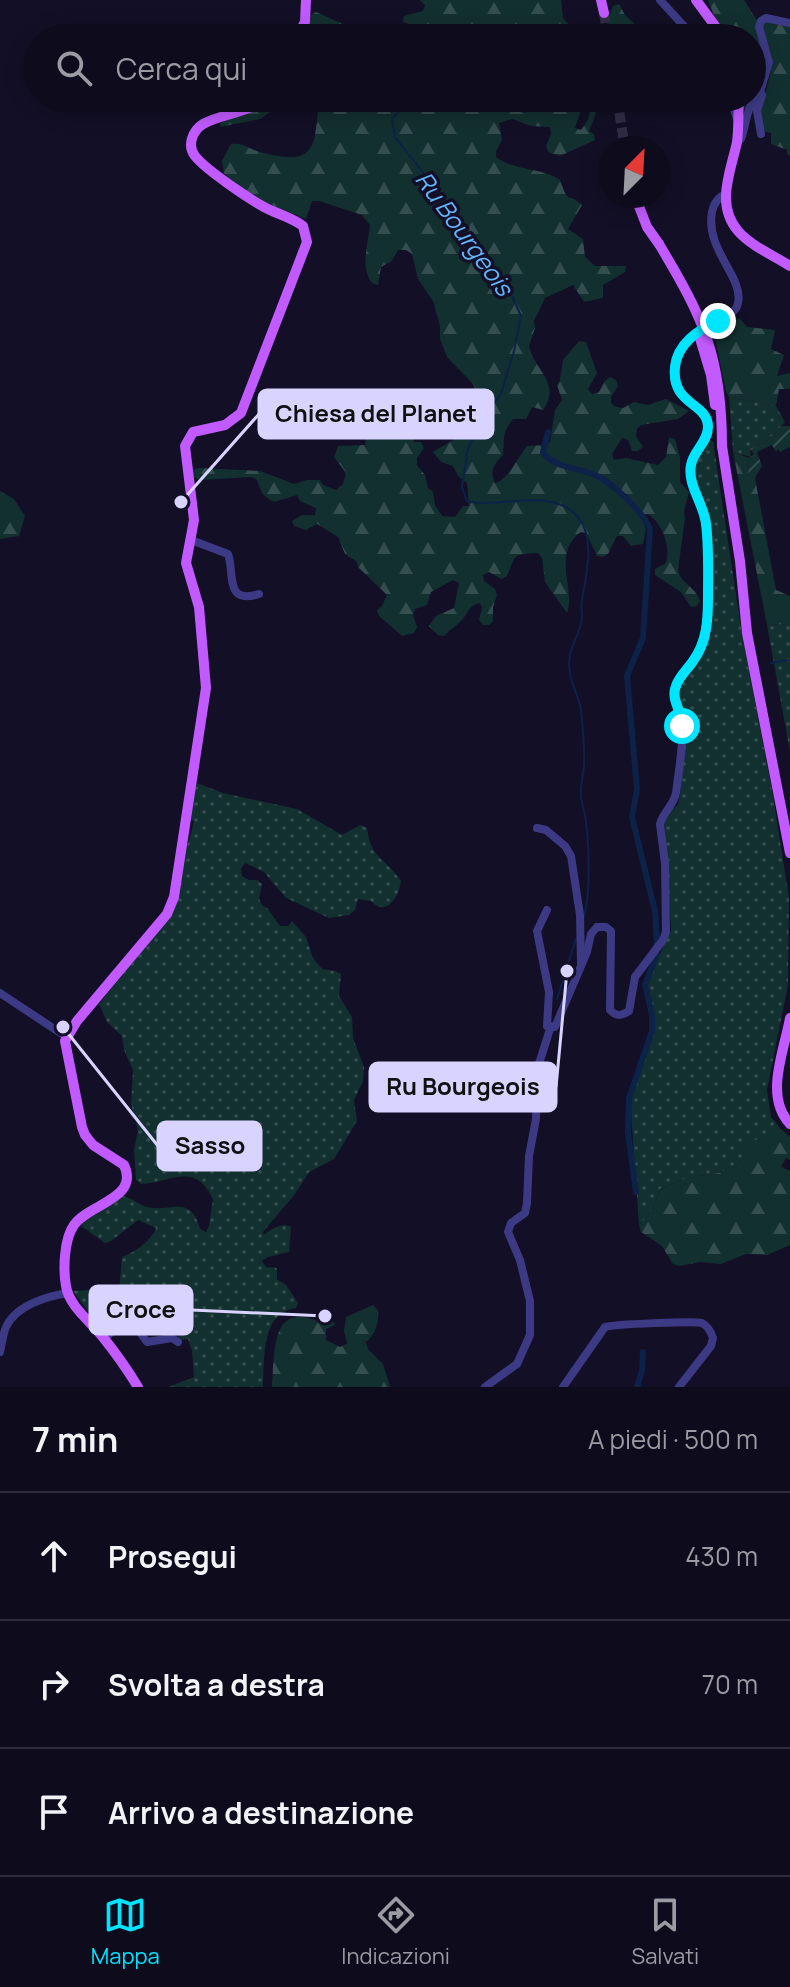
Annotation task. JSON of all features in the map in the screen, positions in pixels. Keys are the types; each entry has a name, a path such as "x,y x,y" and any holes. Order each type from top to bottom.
{"main road":[{"path":"304,24 306,0"},
{"path":"601,0 604,13"},
{"path":"696,0 714,24"},
{"path":"138,1387 67,1288 68,1241 73,1226 121,1192 126,1185 127,1171 119,1160 89,1141 82,1127 65,1036 167,914 174,897 206,688 199,607 186,563 194,520 186,466 186,442 193,432 225,425 241,413 307,242 303,226 294,219 263,207 194,155 191,144 194,134 203,125 241,112"},
{"path":"738,112 738,138 726,175 728,214 737,230 750,242 790,266"},
{"path":"640,208 647,227 699,315 712,350 722,405 722,446 740,561 747,633 790,853"},
{"path":"790,1018 776,1087 777,1103 790,1124"}],"street":[{"path":"660,0 682,24"},
{"path":"760,24 766,18 790,23"},
{"path":"766,52 769,62 766,72"},
{"path":"735,112 737,119"},
{"path":"738,138 741,139 743,135 747,112"},
{"path":"758,112 761,134"},
{"path":"485,1387 517,1364 530,1335 527,1291 520,1260 508,1232 511,1223 525,1213 529,1156 536,1119 537,1070 550,1029 555,1027 589,946 591,934 597,927 606,927 611,931 610,1010 622,1016 629,1011 635,977 656,949 667,927 660,824 675,800 683,717 674,693 703,644 708,597 706,524 695,491 691,464 705,439 708,423 705,416 675,387 675,364 678,353 688,340 729,316 738,305 734,284 711,231 715,203 726,194"},
{"path":"191,540 228,554 231,586 235,592 251,597 259,594"},
{"path":"537,828 546,830 565,846 571,856 580,911 581,963"},
{"path":"547,910 537,931 548,977 546,1023 550,1029"},
{"path":"0,993 65,1036"},
{"path":"0,1352 5,1328 11,1319 38,1301 67,1288"},
{"path":"104,1338 128,1320 147,1342 172,1338 178,1342"},
{"path":"563,1387 605,1327 680,1321 702,1323 710,1329 713,1338 711,1346 679,1387"}],"green space":[{"path":"420,0 561,0 563,18 568,24 403,22 404,16 423,11 425,5"},
{"path":"708,0 744,0 758,22 718,24"},
{"path":"619,4 635,24 607,24 613,6"},
{"path":"316,12 343,24 310,24 311,15"},
{"path":"765,21 790,26 790,156 787,150 771,144 771,133 763,131 761,113 766,112 766,91 773,61 766,39 766,24"},
{"path":"241,112 270,112 260,119 220,127 220,123"},
{"path":"318,112 580,112 575,128 581,130 590,112 596,112 589,131 594,134 595,140 560,156 548,152 546,146 551,134 550,127 531,126 512,119 499,123 502,140 496,157 510,165 560,180 567,196 582,205 568,229 583,239 585,257 595,266 626,266 625,272 603,285 603,298 584,302 573,285 545,298 534,321 529,346 549,385 548,401 543,410 532,407 526,419 513,419 509,424 504,436 503,455 493,468 492,475 495,483 500,481 527,446 550,442 555,410 562,400 557,385 563,360 579,341 586,342 597,373 588,389 592,394 599,392 610,377 616,380 618,386 611,397 611,403 616,407 623,408 634,402 648,405 666,399 689,411 678,419 641,425 636,436 643,447 632,451 628,440 622,438 612,454 614,460 626,458 658,465 666,457 669,438 675,439 680,458 680,482 689,492 678,570 698,596 700,601 697,606 691,607 681,592 655,575 655,569 666,563 667,550 661,529 648,514 642,516 646,530 643,544 631,546 623,536 617,536 608,554 603,557 597,556 586,533 581,532 572,541 566,561 567,613 545,582 542,558 538,553 523,554 515,557 507,576 501,579 489,572 483,575 484,581 495,589 497,595 493,621 489,625 483,625 479,620 480,603 470,608 444,636 438,635 429,626 436,616 454,608 459,583 453,580 431,592 427,605 415,609 413,615 417,627 414,633 402,636 379,616 377,610 387,595 358,567 356,561 345,554 338,537 317,524 306,530 294,526 292,521 302,515 315,515 316,508 300,501 297,495 274,502 251,477 200,480 194,477 192,471 198,468 260,471 294,484 320,480 323,485 336,490 343,484 346,473 334,457 338,446 365,445 366,439 372,436 384,439 403,422 413,428 414,442 421,442 424,448 417,458 417,465 425,475 442,516 455,517 463,506 469,506 467,483 458,476 453,466 441,462 433,452 460,436 483,408 473,384 447,357 440,339 433,301 418,279 412,254 398,250 392,261 381,267 378,285 372,283 366,270 370,225 362,215 312,201 306,219 257,199 224,174 222,161 231,144 293,157 303,155 310,149"},
{"path":"739,318 747,327 775,330 771,349 784,355 777,376 790,373 790,389 779,389 776,406 729,397 726,391 714,333"},
{"path":"729,397 776,406 785,422 768,440 750,449 751,457 733,452"},
{"path":"781,426 790,426 790,447 776,452 772,445 757,452 762,466 755,478 748,477 749,458 754,454 750,449 768,440"},
{"path":"713,441 741,628 789,898 788,985 767,1090 771,1117 780,1128 765,1138 748,1142 740,1162 734,1167 687,1178 660,1189 653,1209 639,1225 630,1099 652,1034 652,1012 646,984 671,930 664,820 669,811 678,805 680,795 686,717 678,702 678,684 712,633 709,525 693,466 706,442"},
{"path":"733,452 749,458 748,476 755,478 776,590 790,596 790,624 767,625"},
{"path":"0,491 14,499 25,516 19,536 0,539"},
{"path":"790,624 790,752 767,625"},
{"path":"197,783 223,793 297,809 342,835 360,825 367,828 375,853 401,881 398,893 387,906 358,899 355,910 349,915 329,918 286,898 264,872 245,863 241,869 242,876 262,884 259,899 280,926 288,926 292,921 306,937 313,958 322,969 341,974 339,996 352,1017 353,1038 364,1067 363,1081 354,1100 357,1121 334,1159 309,1172 263,1232 264,1235 280,1226 291,1227 289,1252 262,1261 266,1267 277,1268 277,1279 286,1285 298,1303 296,1308 276,1319 270,1328 263,1387 168,1387 194,1377 188,1339 181,1340 177,1335 161,1339 161,1325 148,1324 147,1329 140,1329 133,1317 104,1333 73,1291 119,1291 122,1257 142,1246 154,1233 156,1228 138,1220 105,1243 81,1226 80,1223 123,1196 147,1207 185,1208 196,1218 200,1229 206,1232 209,1226 213,1199 199,1180 182,1176 141,1184 136,1180 134,1150 138,1130 131,1104 133,1070 124,1050 122,1036 107,1022 99,1004 157,932 191,834 194,821 189,820"},
{"path":"780,1128 790,1137 790,1160 786,1158 781,1167 790,1171 790,1245 767,1255 746,1254 721,1264 700,1262 679,1266 673,1264 662,1246 641,1232 639,1225 653,1209 660,1189 687,1178 734,1167 740,1162 748,1141 762,1139"},
{"path":"373,1305 378,1310 377,1323 366,1342 368,1349 383,1364 390,1387 272,1387 275,1347 283,1324 291,1318 303,1317 320,1322 332,1318 335,1325 326,1329 326,1340 340,1347 347,1344 344,1331 346,1317"}],"waterway":[{"name":"Ru Bourgeois","path":"398,112 392,119 395,137 458,217 487,264 508,287 521,316 501,394 487,412 468,448 462,487 467,501 554,502 567,507 578,517 587,536 582,621 569,659 584,739 581,800 586,821 589,870 584,918"},
{"path":"548,432 543,453 554,462 595,475 610,484 634,507 650,529 643,638 627,676 637,789 632,817 655,911 657,941 656,957 645,985 652,1015 652,1031 629,1098 628,1132 636,1192"},
{"path":"771,663 790,660"},
{"name":"Ru Bourgeois","path":"557,999 576,939"},
{"path":"637,1387 643,1352"}],"tunnel":[{"path":"604,13 606,24"},
{"path":"619,112 623,136"}],"place":[{"name":"Chiesa del Planet","path":"181,502"},
{"name":"Ru Bourgeois","path":"567,971"},
{"name":"Sasso","path":"63,1027"},
{"name":"Croce","path":"325,1316"}],"route":[{"path":"682,726 683,717 675,701 676,685 692,664 706,635 706,524 695,491 691,464 705,439 708,423 705,416 675,387 675,364 678,353 688,340 718,321"}]}
